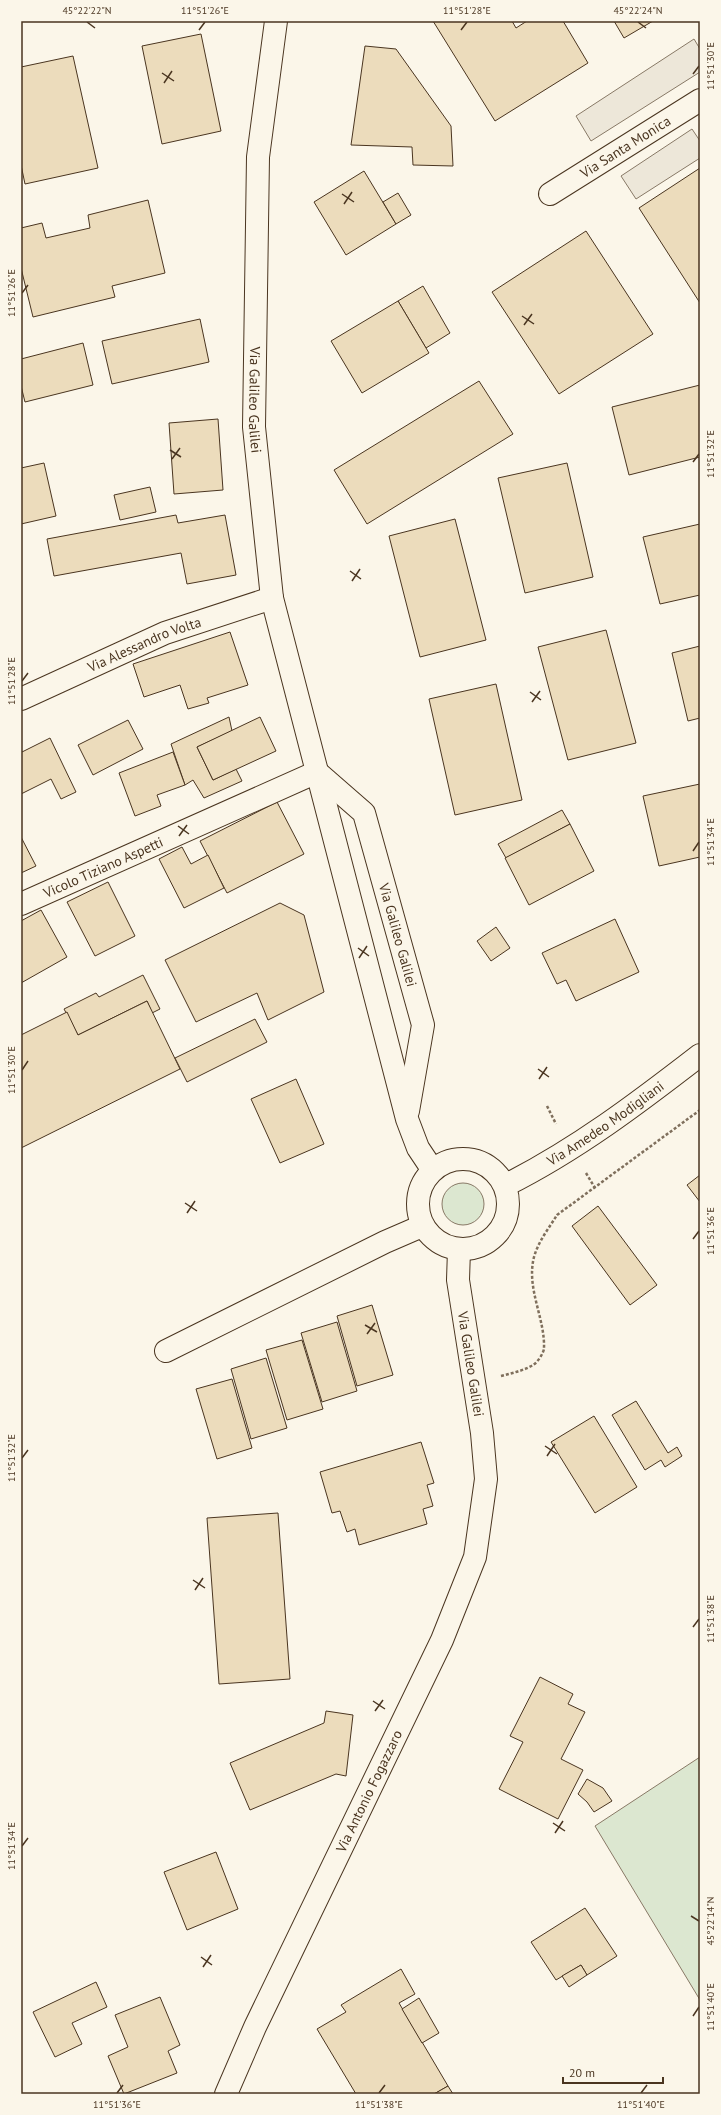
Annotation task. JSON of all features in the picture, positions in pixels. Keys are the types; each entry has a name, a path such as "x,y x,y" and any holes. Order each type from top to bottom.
{"street":[{"name":"Via Galileo Galilei","path":"276,21 258,157 254,427 272,598 407,1119 418,1148 432,1168"},
{"name":"Via Santa Monica","path":"550,194 700,100"},
{"name":"Via Alessandro Volta","path":"21,699 165,633 272,598"},
{"name":"Via Galileo Galilei","path":"317,772 364,813 422,1025 407,1119"},
{"name":"Vicolo Tiziano Aspetti","path":"21,904 317,772"},
{"name":"Via Amedeo Modigliani","path":"506,1185 570,1149 632,1108 700,1055"},
{"path":"471,1159 487,1165 506,1185 509,1207 506,1223 496,1236 484,1246 459,1250 442,1245 431,1237 422,1226 418,1213 417,1200 420,1187 432,1168 454,1160 471,1159"},
{"path":"166,1351 379,1245 422,1226"},
{"name":"Via Galileo Galilei","path":"459,1250 458,1280 482,1433 486,1479"},
{"name":"Via Antonio Fogazzaro","path":"226,2094 255,2027 442,1640 475,1557 486,1479"}],"path":[{"path":"497,1377 535,1365 544,1350 543,1328 537,1307 533,1277 534,1258 544,1235 557,1215 700,1110"}],"green space":[{"path":"459,1183 467,1183 475,1186 481,1192 484,1204 481,1216 475,1222 467,1225 459,1225 451,1222 445,1216 442,1208 442,1200 445,1192 451,1186"},
{"path":"700,1757 700,2000 595,1826"}],"shaded area":[{"path":"694,39 700,49 700,72 591,141 576,116"},
{"path":"692,129 700,141 700,158 636,199 621,176"}],"building":[{"path":"433,21 512,21 516,28 527,21 563,21 588,63 495,121"},
{"path":"614,21 653,21 624,38"},
{"path":"201,34 221,131 162,144 142,46"},
{"path":"365,46 396,49 451,126 453,166 413,165 412,147 351,145"},
{"path":"73,56 98,168 25,184 21,165 21,67"},
{"path":"700,168 700,303 639,208"},
{"path":"364,171 396,224 346,255 314,202"},
{"path":"398,193 411,215 396,224 383,202"},
{"path":"148,200 165,273 112,286 115,297 33,317 21,268 21,228 42,223 46,238 90,228 88,215"},
{"path":"586,231 653,334 559,394 492,292"},
{"path":"423,286 450,333 426,348 398,301"},
{"path":"398,301 429,353 362,393 331,341"},
{"path":"200,319 209,362 112,384 102,341"},
{"path":"83,343 93,385 25,402 21,386 21,359"},
{"path":"479,381 513,434 367,524 334,470"},
{"path":"700,385 700,457 629,475 612,407"},
{"path":"218,419 223,490 174,494 169,423"},
{"path":"44,463 56,516 21,524 21,468"},
{"path":"567,463 593,577 525,593 498,478"},
{"path":"150,487 156,512 120,520 114,495"},
{"path":"176,515 178,523 225,515 236,575 187,584 181,553 54,576 47,539"},
{"path":"455,519 486,640 420,657 389,536"},
{"path":"700,524 700,595 660,604 643,537"},
{"path":"606,630 636,743 568,760 538,647"},
{"path":"230,632 248,685 207,698 209,703 188,709 180,685 144,697 133,664"},
{"path":"700,646 700,718 688,721 672,653"},
{"path":"496,684 522,800 455,815 429,699"},
{"path":"229,717 232,731 197,747 213,780 236,769 242,781 204,798 193,780 185,785 171,744"},
{"path":"260,717 276,751 213,780 197,747"},
{"path":"128,720 143,749 93,775 78,745"},
{"path":"50,738 76,792 61,799 51,779 21,794 21,749 22,752"},
{"path":"173,752 185,785 157,795 161,806 135,816 119,773"},
{"path":"700,784 700,857 659,866 643,796"},
{"path":"277,802 304,854 227,893 200,841"},
{"path":"562,810 570,824 506,858 498,844"},
{"path":"570,824 594,871 529,905 505,858"},
{"path":"21,837 36,866 21,873"},
{"path":"182,847 191,864 208,855 224,888 184,908 159,859"},
{"path":"108,882 135,936 95,956 67,902"},
{"path":"280,903 304,915 324,992 268,1020 257,993 196,1022 165,960"},
{"path":"41,910 67,957 21,983 21,921"},
{"path":"615,919 639,972 576,1001 566,980 557,984 542,953"},
{"path":"496,927 510,948 491,961 477,941"},
{"path":"143,975 160,1009 152,1013 147,1001 78,1035 64,1009 96,993 99,997"},
{"path":"147,1001 180,1069 21,1148 21,1035 67,1012 78,1035"},
{"path":"255,1019 267,1042 187,1082 175,1058"},
{"path":"296,1079 324,1144 280,1163 251,1099"},
{"path":"700,1175 700,1202 687,1185"},
{"path":"598,1206 657,1285 630,1305 572,1226"},
{"path":"372,1305 393,1375 357,1386 337,1316"},
{"path":"337,1322 357,1391 322,1402 301,1333"},
{"path":"302,1340 323,1409 287,1420 266,1350"},
{"path":"266,1358 287,1428 251,1439 231,1369"},
{"path":"232,1379 252,1448 217,1459 196,1389"},
{"path":"636,1401 668,1453 677,1447 682,1456 665,1467 661,1460 645,1470 612,1415"},
{"path":"594,1416 637,1487 595,1513 551,1442"},
{"path":"421,1442 434,1483 427,1485 433,1506 423,1509 427,1524 359,1545 355,1529 347,1532 340,1511 332,1513 320,1472"},
{"path":"278,1513 290,1679 219,1684 207,1518"},
{"path":"540,1677 573,1694 568,1704 585,1712 561,1759 583,1770 558,1819 499,1789 523,1742 510,1736"},
{"path":"326,1711 353,1715 346,1776 336,1774 250,1810 230,1763 324,1723"},
{"path":"587,1779 603,1788 612,1801 594,1812 587,1802 578,1794"},
{"path":"216,1852 238,1909 187,1930 164,1872"},
{"path":"585,1908 617,1956 587,1975 581,1965 556,1980 531,1942"},
{"path":"581,1965 587,1975 569,1987 562,1976"},
{"path":"401,1969 415,1994 399,2003 448,2086 434,2094 356,2094 317,2029 346,2012 341,2005"},
{"path":"96,1982 107,2007 72,2023 82,2044 55,2057 33,2012"},
{"path":"160,1997 180,2045 168,2051 177,2073 124,2094 108,2056 128,2047 115,2015"},
{"path":"419,1998 439,2033 422,2043 402,2009"},
{"path":"448,2086 453,2094 434,2094"}]}
